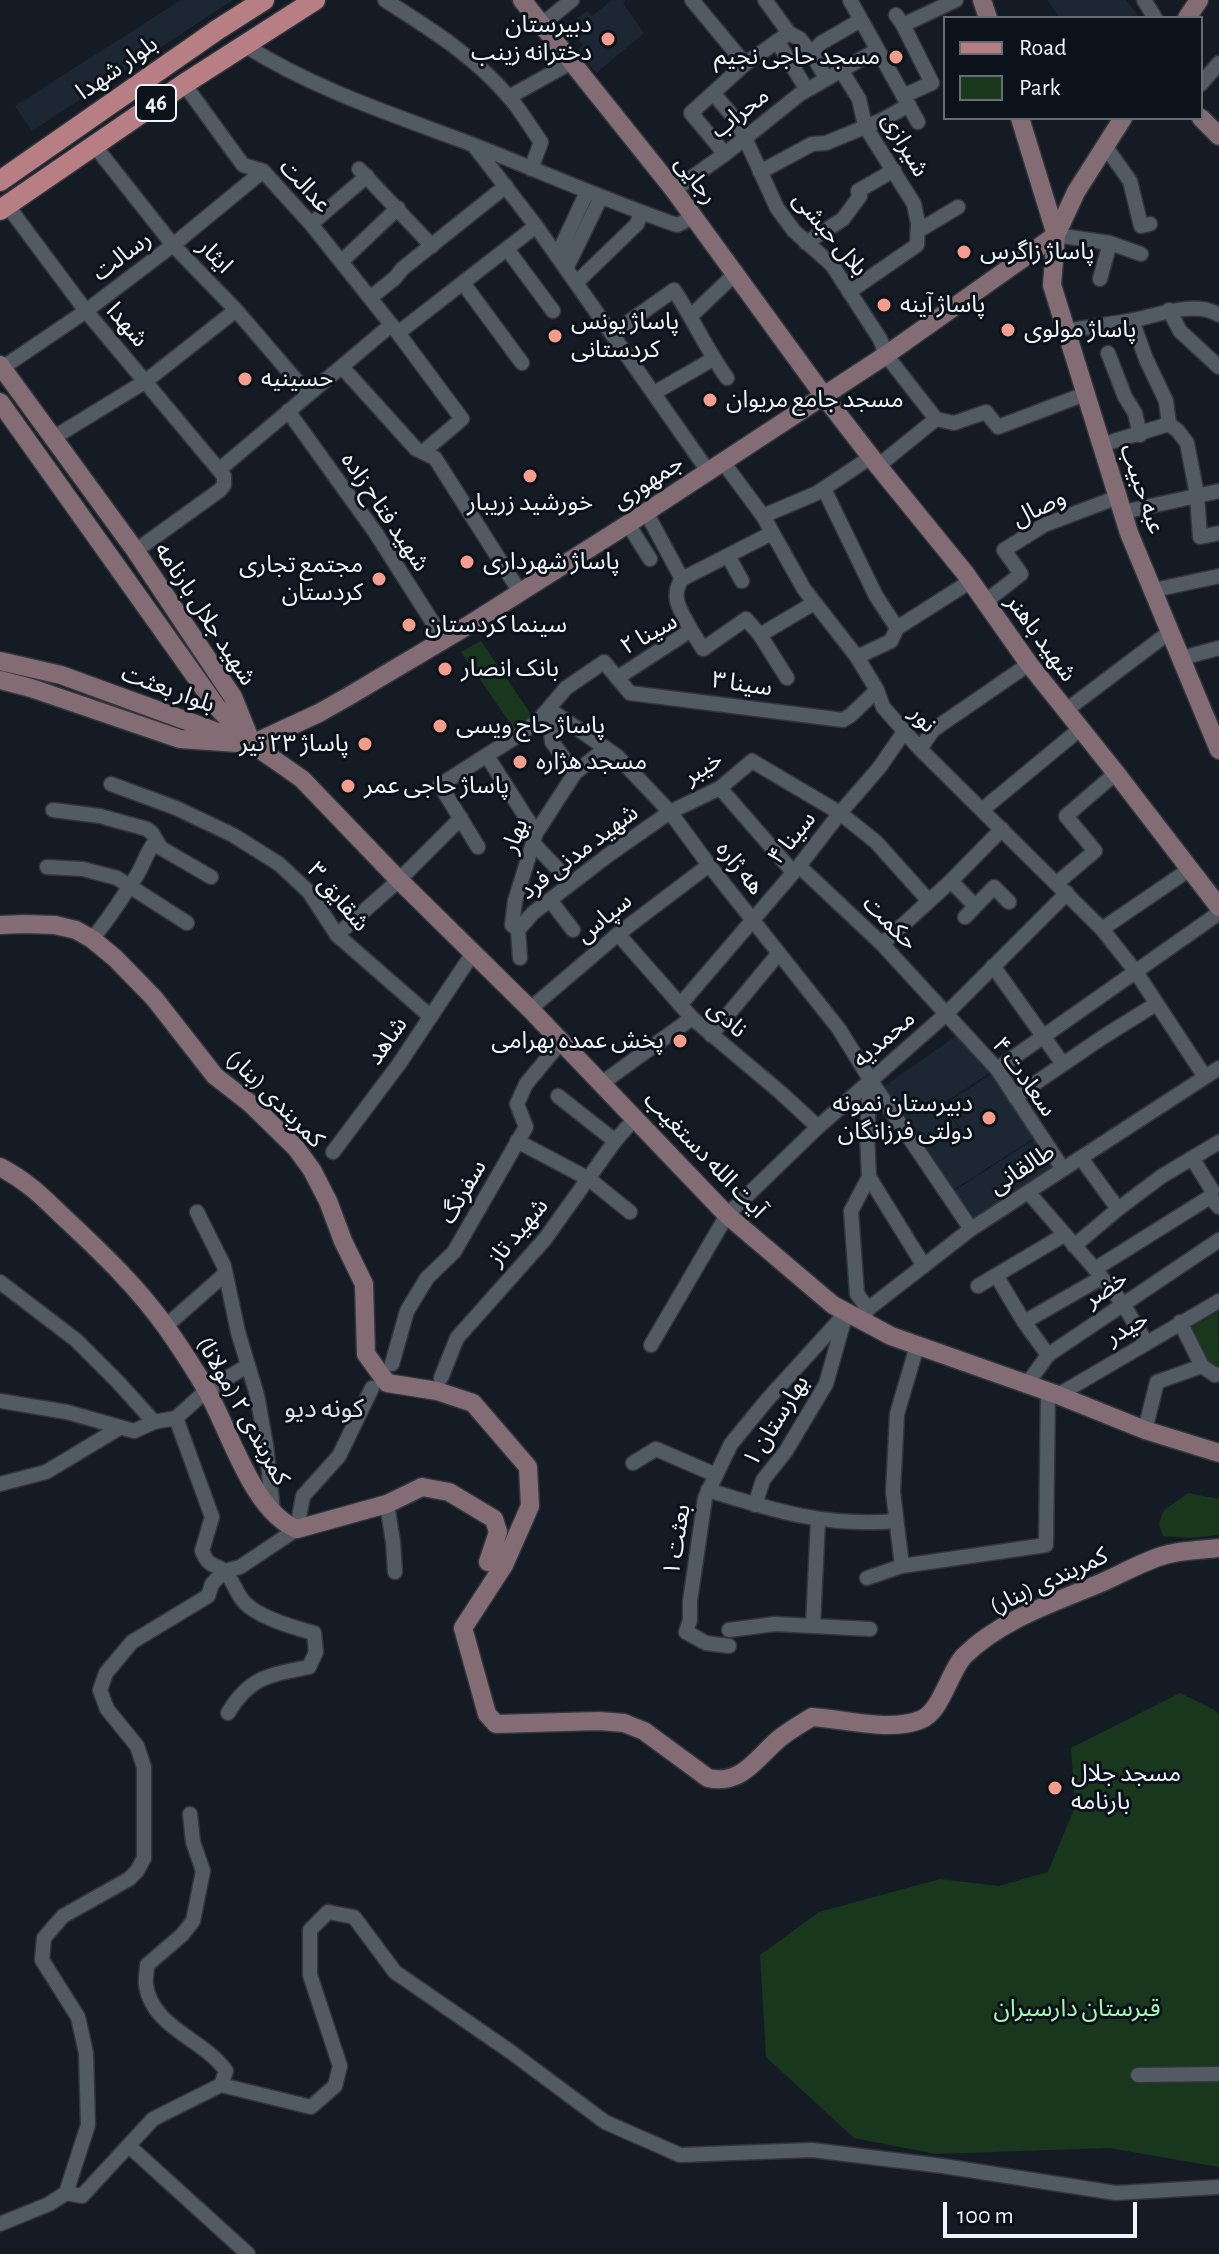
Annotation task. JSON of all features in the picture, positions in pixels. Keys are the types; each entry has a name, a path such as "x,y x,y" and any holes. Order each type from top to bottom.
{"main road":[{"name":"بلوار شهدا","path":"0,181 264,0"},
{"name":"بلوار شهدا","path":"3,207 184,84 315,0"}],"street":[{"path":"385,0 440,35 509,97 541,142 531,169"},
{"name":"رجایی","path":"522,0 674,190 824,396"},
{"path":"541,25 572,0"},
{"path":"692,0 745,64"},
{"path":"765,0 807,90"},
{"path":"850,0 918,122"},
{"path":"760,172 812,144 826,143 882,120 932,83 900,20 956,0"},
{"path":"812,54 821,43 861,20"},
{"path":"725,154 691,113 745,64 783,37 800,39 826,78"},
{"path":"246,46 342,96 641,213 677,225 694,217"},
{"name":"محراب","path":"674,190 807,90 877,50"},
{"path":"509,97 572,62"},
{"path":"1203,82 1219,63"},
{"name":"شیرازی","path":"841,70 859,99 865,126 914,204 917,238"},
{"name":"عدالت","path":"184,84 243,165 263,171 342,261 462,419 419,451"},
{"name":"بلال حبشی","path":"714,94 735,119 777,208 794,231 832,265 880,339 886,355 936,419"},
{"path":"1021,120 1056,235"},
{"path":"1056,235 1076,192 1122,120"},
{"path":"1203,120 1219,136"},
{"name":"ایثار","path":"94,145 173,245 236,310 308,394"},
{"name":"نور","path":"475,146 536,226 654,393 763,516 814,603 857,657 877,690 883,707 920,749 1102,929 1136,972 1205,1077"},
{"path":"1105,146 1130,181 1141,226 1150,224"},
{"path":"806,243 843,219 860,196 858,191 894,170"},
{"name":"رسالت","path":"1,366 86,311 263,171"},
{"path":"311,224 363,172 432,246"},
{"path":"370,298 506,186"},
{"path":"557,256 594,195"},
{"path":"566,269 594,195"},
{"name":"شهدا","path":"3,207 86,311 220,469"},
{"path":"849,292 958,207"},
{"path":"342,261 398,208"},
{"path":"576,283 637,224 641,213"},
{"path":"145,544 220,490 225,481 220,469 308,394 463,283 536,226"},
{"path":"1056,235 1110,243 1141,254"},
{"name":"عبه حبیب","path":"1056,235 1052,285 1101,445 1120,505 1219,750"},
{"name":"جمهوری","path":"252,744 319,713 444,640 628,524 886,355 1056,235"},
{"path":"1100,279 1110,243"},
{"path":"507,249 553,311"},
{"path":"691,316 736,273"},
{"path":"463,283 522,363"},
{"path":"613,333 674,290 727,378"},
{"path":"1066,331 1132,320 1169,310 1196,309 1219,315"},
{"path":"53,438 146,381 236,310"},
{"path":"1169,310 1180,331 1219,367"},
{"path":"1132,320 1166,401 1169,424 1187,443 1197,495 1200,537 1219,533"},
{"path":"1108,353 1125,397 1135,413 1140,435"},
{"path":"654,393 713,359"},
{"name":"شهید جلال بارنامه","path":"1,366 135,550 233,697 252,744"},
{"path":"342,367 419,451 435,458 520,592"},
{"path":"763,516 875,462 936,419 954,423 986,412 998,427 1085,394"},
{"name":"شهید باهنر","path":"824,396 971,581 1029,664 1219,910"},
{"name":"شهید جلال بارنامه","path":"0,402 217,707 252,744"},
{"name":"شهید فتاح زاده","path":"288,411 375,532 444,640"},
{"path":"1101,445 1169,424"},
{"path":"824,489 876,596 897,628"},
{"name":"وصال","path":"985,602 1021,574 1004,550 1044,525 1120,505 1219,491"},
{"path":"646,512 682,579"},
{"path":"628,524 650,559"},
{"path":"691,630 676,601 676,591 682,579 772,533"},
{"path":"728,556 742,581"},
{"path":"1154,590 1219,576"},
{"path":"857,657 891,641 897,628 971,581"},
{"path":"787,678 760,635 814,603"},
{"name":"سینا ۲","path":"617,678 691,630 703,649 746,619 760,635"},
{"path":"1065,711 1171,631"},
{"path":"1182,658 1219,648"},
{"name":"بلوار بعثت","path":"0,661 61,675 252,744"},
{"name":"سینا ۳","path":"549,709 566,688 604,662 630,693 843,720 877,690"},
{"path":"920,749 933,730 1029,664"},
{"name":"بلوار بعثت","path":"0,680 180,739 252,744"},
{"path":"478,847 440,785 487,756 549,709"},
{"path":"549,709 552,742 575,773"},
{"name":"هه ژاره","path":"549,709 617,756 670,812 839,1029 971,1229"},
{"path":"982,810 1080,729"},
{"name":"سینا ۴","path":"680,1005 879,768 904,732"},
{"name":"آیت الله دستغیب","path":"252,744 302,779 530,1009 727,1215 833,1305 859,1315 917,1346 1053,1393 1145,1430 1219,1453"},
{"name":"بهار","path":"520,958 518,930 512,925 515,901 534,838 575,773 606,748"},
{"path":"487,756 534,838 571,883"},
{"name":"خیبر","path":"670,812 720,788 752,761 840,813"},
{"name":"محمدیه","path":"651,1345 727,1215 870,1079 945,1015 1095,851 1066,816 1116,773"},
{"name":"شقایق ۳","path":"111,784 176,808 233,835 270,857 301,882 337,935 431,1017"},
{"name":"حکمت","path":"720,788 796,869 882,944 945,1015"},
{"path":"53,810 100,816 147,829 161,848 211,877"},
{"name":"شهید مدنی فرد","path":"518,930 533,913 571,883 670,812"},
{"path":"840,813 876,842 929,901"},
{"path":"337,935 399,880 461,818"},
{"path":"882,944 1002,829"},
{"path":"92,939 114,913 139,872 150,846 156,841"},
{"name":"سپاس","path":"530,1009 618,934 709,865"},
{"path":"47,867 83,869 117,878 187,923"},
{"path":"1102,929 1190,869"},
{"path":"951,881 970,912 994,887 1009,902"},
{"path":"550,900 573,930"},
{"path":"997,1069 1219,910"},
{"name":"کمربندی (بنار)","path":"0,925 55,925 76,930 115,958 154,998 215,1076 251,1104 296,1148 312,1170 364,1284 366,1354 387,1383 437,1391 473,1403 528,1467 530,1506 463,1628 487,1714 496,1724 624,1723 644,1731 708,1778 720,1781 734,1777 749,1767 781,1738 812,1717 903,1725 924,1719 936,1706 963,1658 984,1639 1014,1620 1166,1555 1219,1548"},
{"name":"نادی","path":"618,934 692,1018 818,1127"},
{"name":"شاهد","path":"333,1152 399,1064 473,953"},
{"path":"711,1035 779,953"},
{"path":"993,966 1063,1064"},
{"path":"1015,1097 1156,1004"},
{"name":"سعادت ۴","path":"945,1015 997,1069 1063,1169"},
{"path":"602,1083 692,1018"},
{"name":"سفرنگ","path":"392,1364 407,1311 427,1278 454,1252 526,1127 517,1104 526,1084 561,1042"},
{"name":"طالقانی","path":"859,1315 971,1229 1219,1068"},
{"path":"870,1079 867,1135 869,1177 924,1266"},
{"path":"558,1096 615,1141"},
{"name":"شهید تاز","path":"441,1378 457,1338 545,1239 635,1118"},
{"path":"517,1141 589,1179 630,1212"},
{"path":"978,1286 1069,1241 1162,1176 1219,1142"},
{"path":"1081,1158 1118,1209"},
{"path":"1024,1322 1214,1202 1212,1190 1192,1158"},
{"name":"کمربندی ۲ (مولانا)","path":"0,1167 32,1186 123,1276 166,1326 207,1390 252,1484 283,1524 297,1529"},
{"path":"859,1315 851,1211 869,1177"},
{"path":"1028,1192 1123,1304 1146,1342"},
{"path":"197,1212 224,1266 247,1366 257,1395 273,1511"},
{"name":"خضر","path":"1027,1384 1048,1355 1219,1240"},
{"path":"166,1326 225,1274"},
{"path":"996,1275 1048,1355"},
{"path":"0,1282 76,1340 154,1422"},
{"name":"حیدر","path":"1053,1393 1219,1301"},
{"name":"بعثت ۱","path":"729,1646 706,1643 686,1632 708,1490 731,1444 767,1400 859,1315"},
{"name":"بهارستان ۱","path":"755,1505 763,1480 786,1451 826,1384 859,1315"},
{"path":"1180,1322 1202,1366 1215,1375 1219,1374"},
{"path":"902,1566 893,1492 897,1414 917,1346"},
{"path":"0,1401 67,1412 134,1431 154,1422 176,1418 207,1390 247,1366"},
{"path":"1145,1430 1157,1382 1202,1366"},
{"path":"297,1529 303,1496 339,1456 372,1388"},
{"path":"867,1578 902,1566 1046,1545 1053,1393"},
{"path":"176,1418 212,1517 202,1551 210,1565 224,1571 246,1604 314,1633 316,1652 309,1667 264,1677 239,1694 228,1713"},
{"path":"0,1484 46,1472 121,1427"},
{"path":"633,1463 656,1449 716,1475"},
{"path":"0,2224 49,2204 66,2193 88,2125 86,2053 78,2017 42,1960 44,1938 63,1916 129,1879 144,1858 144,1767 137,1746 107,1709 100,1690 106,1673 132,1642 208,1596 212,1584 224,1571 240,1567 297,1529 387,1504 422,1487 449,1492 494,1519 498,1532 496,1564"},
{"path":"708,1490 818,1520 896,1521"},
{"path":"387,1504 395,1572"},
{"path":"813,1625 818,1520"},
{"path":"729,1630 775,1624 870,1629"},
{"path":"190,1814 193,1842 203,1871 193,1921 182,1935 147,1965 146,1985 156,2012 217,2057 226,2071 221,2085"},
{"path":"66,2193 82,2196 153,2119 221,2085 311,2107 335,2086 340,2066 310,1975 310,1930 328,1912 354,1917 395,1972 605,2122 680,2155 812,2150 943,2166 1116,2193 1219,2187"},
{"path":"1138,2075 1219,2074"},
{"path":"129,2146 248,2254"}],"shaded area":[{"path":"181,0 233,0 32,131 15,106"},
{"name":"دبیرستان دخترانه زینب","path":"612,0 626,0 623,3 644,33 596,73 577,50 583,45 571,30 579,23 576,19 587,11 592,16"},
{"path":"1047,0 1126,0 1138,16 1059,16"},
{"path":"963,1031 991,1072 942,1104 963,1133 945,1104 993,1073 1037,1136 950,1192 882,1088"},
{"path":"1038,1137 1057,1165 971,1223 951,1193"}],"green space":[{"path":"481,641 535,720 517,733 461,652"},
{"path":"1218,1312 1219,1367 1215,1369 1205,1366 1190,1328"},
{"path":"1188,1493 1219,1499 1219,1535 1189,1538 1163,1536 1159,1524 1163,1511"},
{"name":"قبرستان دارسیران","path":"1180,1693 1219,1715 1219,2167 1109,2148 936,2154 854,2138 766,2057 760,1955 819,1912 940,1879 999,1886 1048,1872 1075,1807 1071,1748"}],"place":[{"name":"دبیرستان دخترانه زینب","path":"608,39"},
{"name":"مسجد حاجی نجیم","path":"896,57"},
{"name":"پاساژ زاگرس","path":"964,252"},
{"name":"پاساژ آینه","path":"884,305"},
{"name":"پاساژ مولوی","path":"1008,330"},
{"name":"پاساژ یونس کردستانی","path":"555,336"},
{"name":"حسینیه","path":"245,379"},
{"name":"مسجد جامع مریوان","path":"710,400"},
{"name":"خورشید زریبار","path":"530,476"},
{"name":"پاساژ شهرداری","path":"467,562"},
{"name":"مجتمع تجاری کردستان","path":"379,579"},
{"name":"سینما کردستان","path":"409,625"},
{"name":"بانک انصار","path":"445,669"},
{"name":"پاساژ حاج ویسی","path":"440,726"},
{"name":"پاساژ ۲۳ تیر","path":"365,744"},
{"name":"مسجد هژاره","path":"520,762"},
{"name":"پاساژ حاجی عمر","path":"348,786"},
{"name":"پخش عمده بهرامی","path":"680,1041"},
{"name":"دبیرستان نمونه دولتی فرزانگان","path":"989,1118"},
{"name":"مسجد جلال بارنامه","path":"1055,1788"}],"district":[{"name":"کونه دیو","path":"324,1409"}]}
